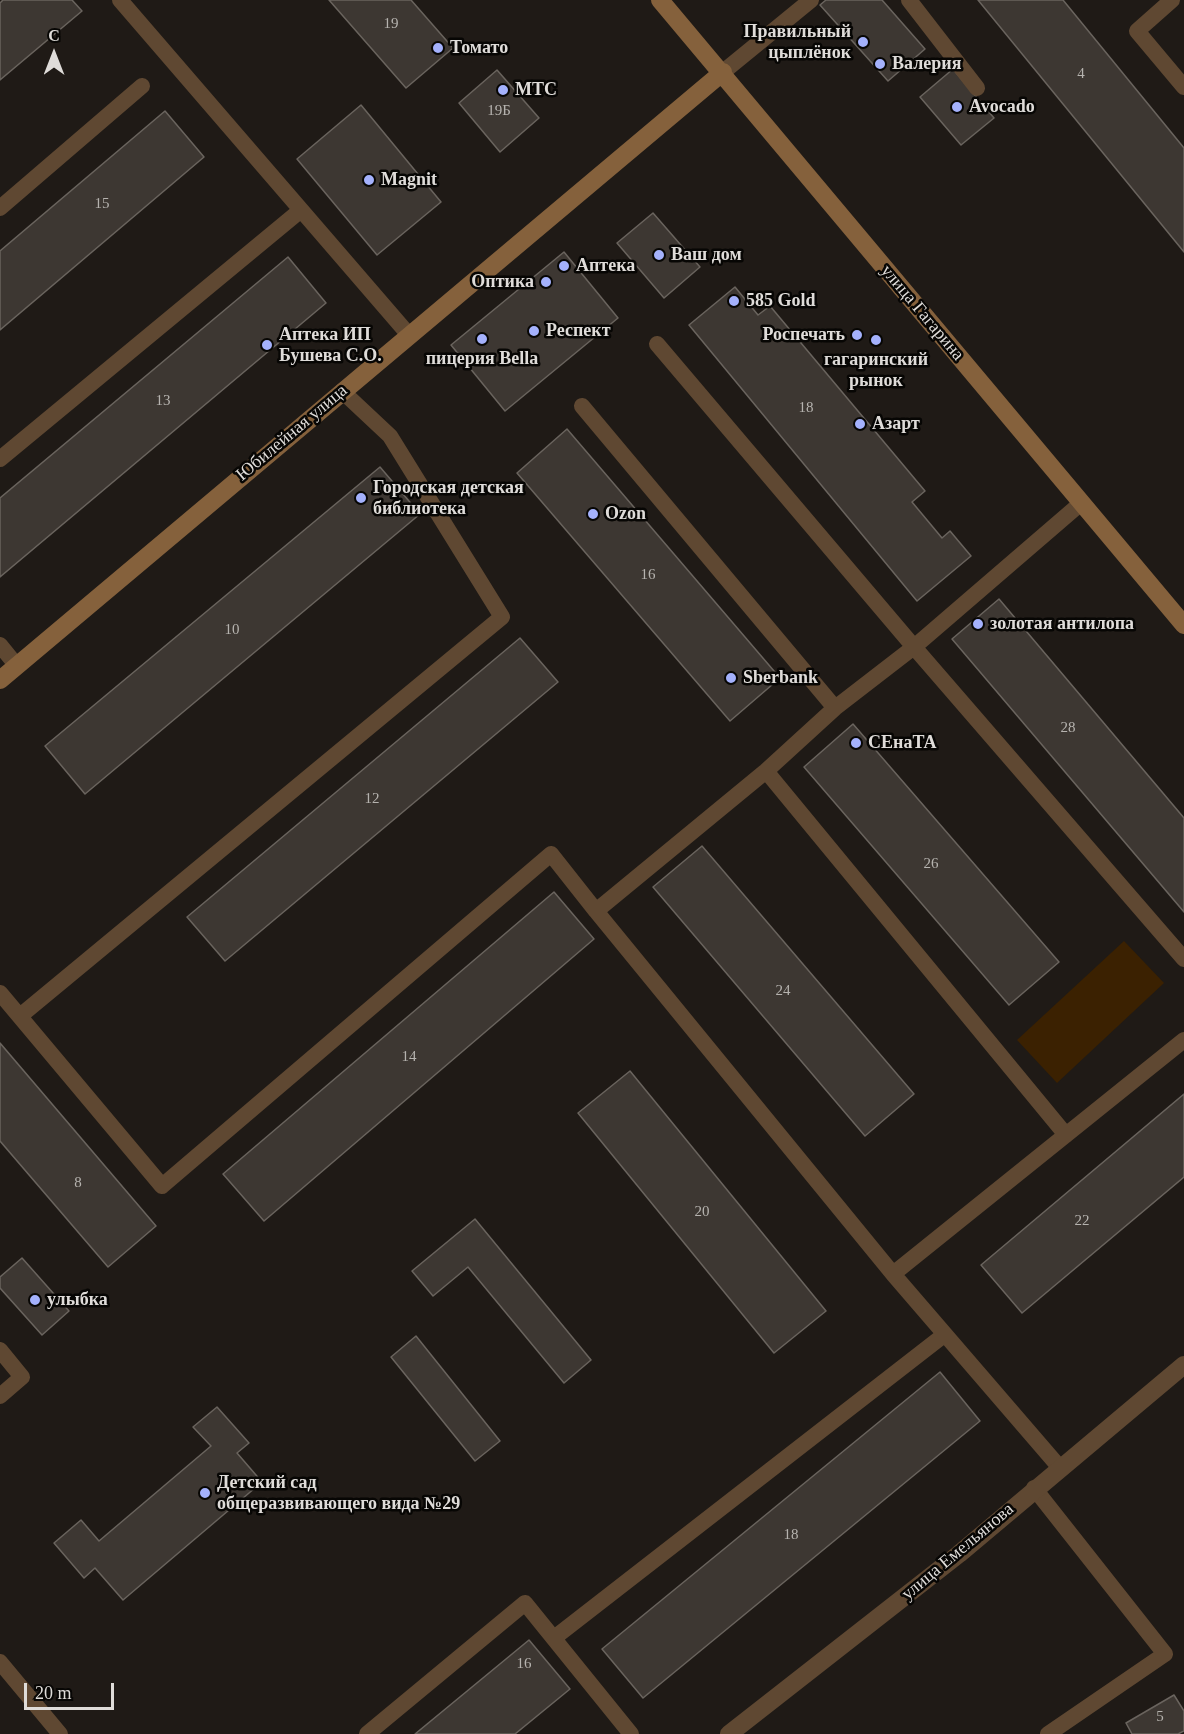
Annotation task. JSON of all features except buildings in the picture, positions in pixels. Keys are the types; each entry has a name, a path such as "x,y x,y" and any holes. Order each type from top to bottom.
{"street":[{"name":"улица Гагарина","path":"660,0 723,72 1080,504 1184,625"},
{"name":"Юбилейная улица","path":"0,680 723,72"},
{"name":"улица Емельянова","path":"729,1734 959,1554 1034,1488 1061,1469 1184,1365"}],"lane":[{"path":"120,0 409,335"},
{"path":"723,72 811,0"},
{"path":"909,0 977,88"},
{"path":"1172,0 1137,31 1184,87"},
{"path":"0,208 142,86"},
{"path":"0,459 301,210"},
{"path":"657,344 914,647 1184,959"},
{"path":"20,1016 502,617 390,436 342,391"},
{"path":"582,406 835,708"},
{"path":"597,911 766,771 835,708 914,647 1080,504"},
{"path":"0,645 17,666"},
{"path":"766,771 1066,1135"},
{"path":"0,993 162,1186 551,854 893,1274 1061,1469"},
{"path":"893,1274 1184,1040"},
{"path":"554,1638 944,1335"},
{"path":"0,1350 22,1377 0,1396"},
{"path":"1034,1488 1166,1654 1048,1734"},
{"path":"367,1734 525,1603 630,1734"},
{"path":"0,1662 60,1734"}],"shaded area":[{"path":"1124,941 1164,983 1057,1083 1017,1040"}],"place":[{"name":"Правильный цыплёнок","path":"863,42"},
{"name":"Томато","path":"438,48"},
{"name":"Валерия","path":"880,64"},
{"name":"МТС","path":"503,90"},
{"name":"Avocado","path":"957,107"},
{"name":"Magnit","path":"369,180"},
{"name":"Ваш дом","path":"659,255"},
{"name":"Аптека","path":"564,266"},
{"name":"Оптика","path":"546,282"},
{"name":"585 Gold","path":"734,301"},
{"name":"Респект","path":"534,331"},
{"name":"Роспечать","path":"857,335"},
{"name":"пицерия Bella","path":"482,339"},
{"name":"гагаринский рынок","path":"876,340"},
{"name":"Аптека ИП Бушева С.О.","path":"267,345"},
{"name":"Азарт","path":"860,424"},
{"name":"Городская детская библиотека","path":"361,498"},
{"name":"Ozon","path":"593,514"},
{"name":"золотая антилопа","path":"978,624"},
{"name":"Sberbank","path":"731,678"},
{"name":"СЕнаТА","path":"856,743"},
{"name":"улыбка","path":"35,1300"},
{"name":"Детский сад общеразвивающего вида №29","path":"205,1493"}]}
